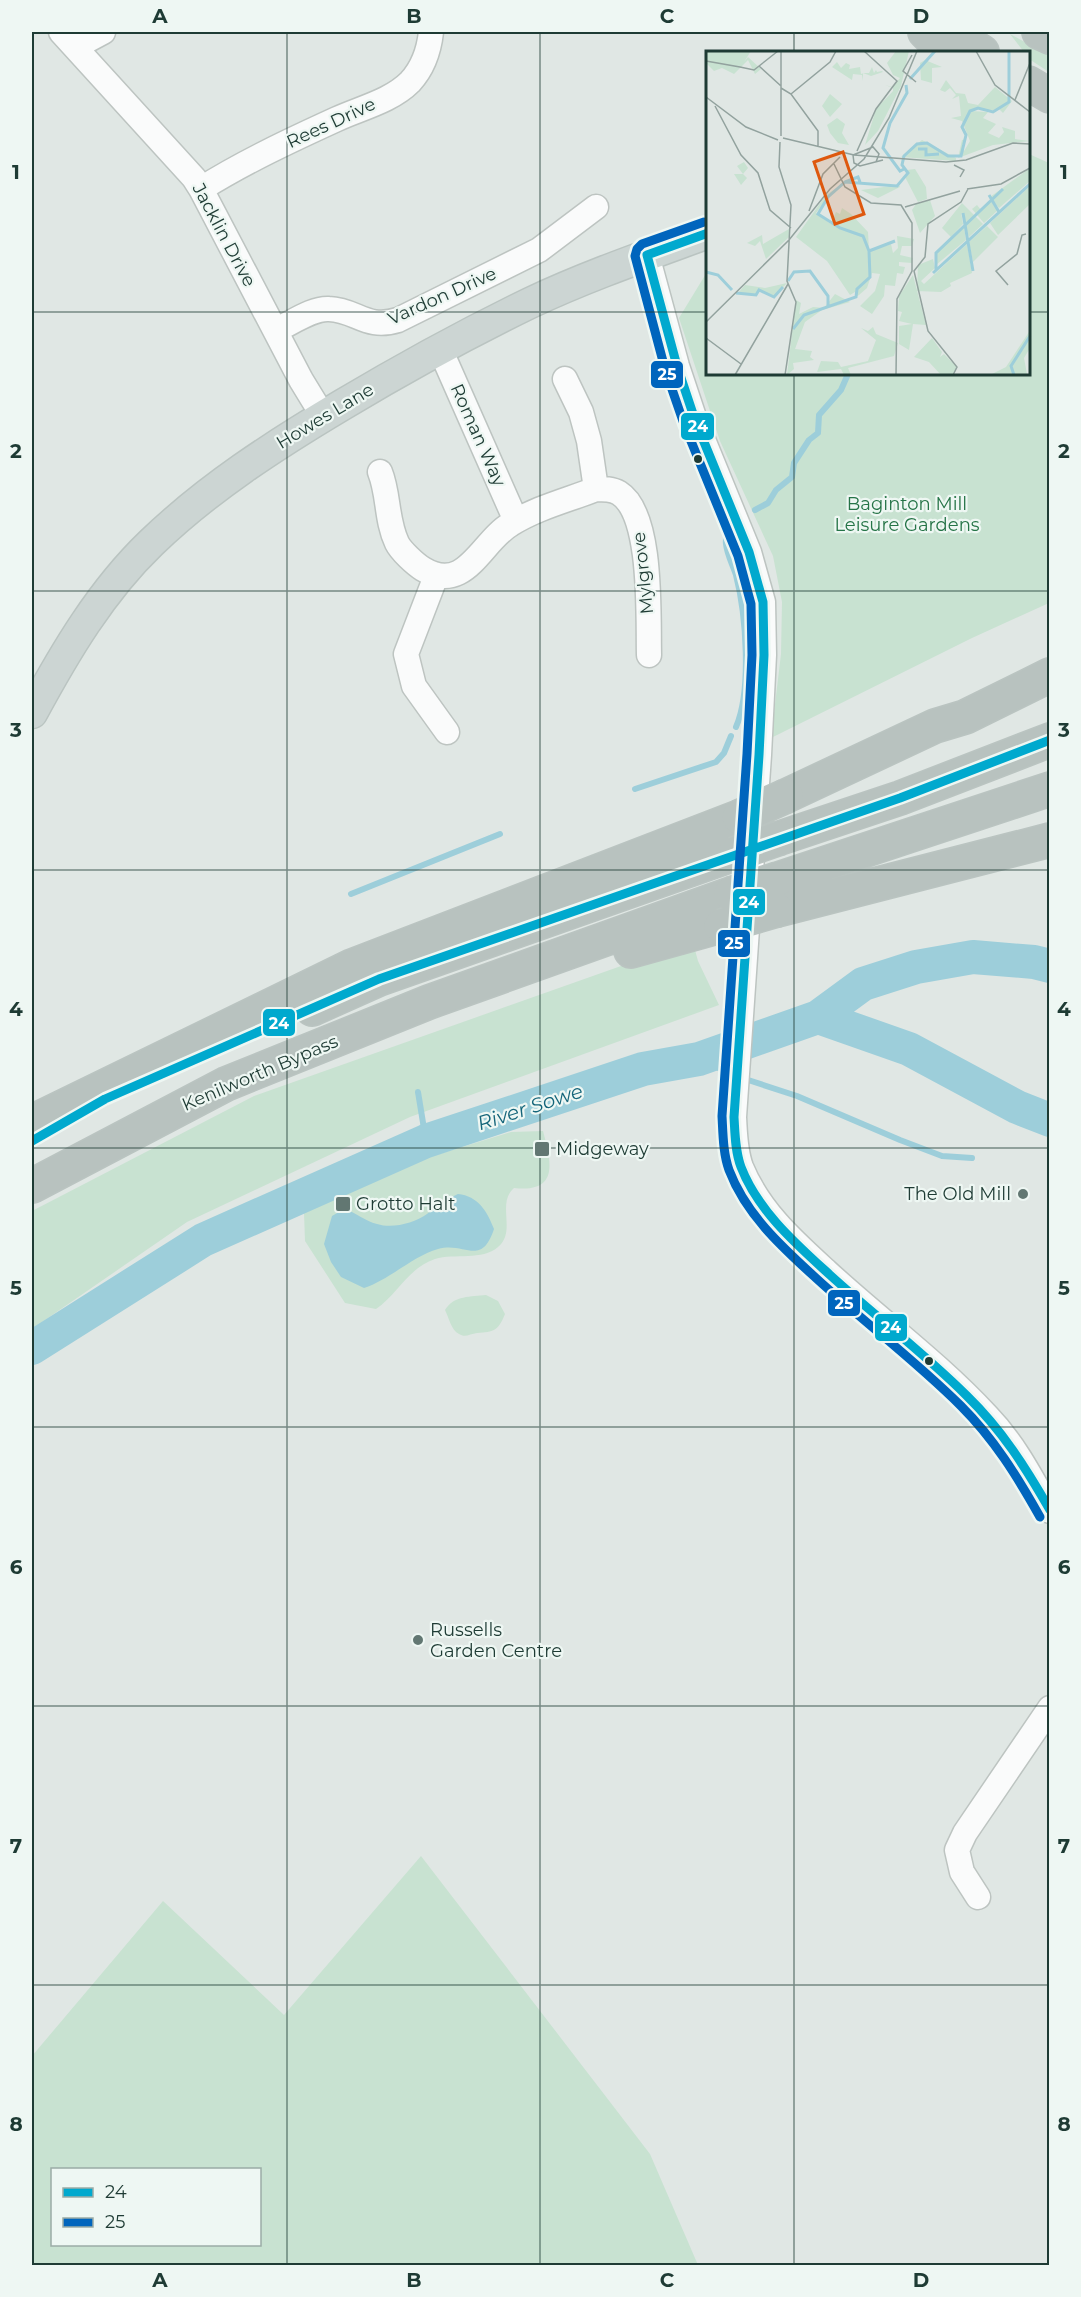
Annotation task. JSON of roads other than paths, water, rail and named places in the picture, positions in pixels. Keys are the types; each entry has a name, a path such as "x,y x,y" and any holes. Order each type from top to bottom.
{"highway":[{"path":"925,32 934,41 939,51"},
{"path":"950,32 980,51"},
{"path":"1039,32 1050,37"},
{"path":"1030,84 1050,96"},
{"path":"1030,106 1050,113"},
{"path":"32,1122 352,966 738,834 784,815 940,735 965,717 1050,675"},
{"path":"784,815 900,798 1050,740"},
{"path":"429,1002 485,995 721,926 778,895 1050,789"},
{"name":"Kenilworth Bypass","path":"32,1141 105,1099 379,979 574,910 738,834"},
{"path":"429,1002 731,894 778,895 1050,840"},
{"name":"Kenilworth Bypass","path":"32,1186 226,1084 429,1002"}],"main road":[{"name":"Howes Lane","path":"32,713 61,659 118,579 150,544 224,481 323,416 440,349 531,303 647,255 706,234"}],"street":[{"name":"Jacklin Drive","path":"68,39 103,32"},
{"name":"Rees Drive","path":"201,189 229,172 337,119 394,95 417,73 427,52 431,32"},
{"name":"Jacklin Drive","path":"68,39 194,178 323,416"},
{"name":"Vardon Drive","path":"276,330 311,313 328,309 378,324 398,320 539,250 596,207"},
{"path":"647,255 677,366 695,420 749,552 763,602 764,655 760,744 734,1117 735,1141 740,1166 754,1193 774,1222 798,1247 857,1301 932,1364 1007,1438 1050,1511"},
{"name":"Roman Way","path":"440,349 516,521"},
{"path":"380,472 385,483 388,514 397,545 420,567 436,576 453,575 468,567 503,528 596,489 589,441 581,412 565,379"},
{"name":"Mylgrove","path":"596,489 609,489 619,493 628,501 637,515 647,578 649,655"},
{"path":"436,576 406,654 414,686 447,732"},
{"path":"978,1897 962,1872 957,1851 965,1833 1050,1707"}],"water":[{"path":"458,1194 476,1201 491,1222 494,1229 484,1247 471,1251 448,1247 429,1252 383,1280 364,1288 341,1277 331,1262 324,1244 332,1216 344,1209 373,1223 396,1225 422,1217 441,1202"}],"waterway":[{"path":"755,510 768,503 776,490 792,477 794,463 809,440 818,433 819,415 841,390 848,375"},
{"path":"732,528 727,535 726,544 740,591 746,652 744,693 736,727"},
{"path":"635,789 716,762 724,753 731,736"},
{"path":"351,894 500,834"},
{"path":"818,1017 863,984 916,967 973,957 1034,962 1050,966"},
{"name":"River Sowe","path":"32,1348 203,1240 426,1141 643,1069 699,1059 818,1017 909,1049 1017,1107 1050,1120"},
{"path":"699,1059 732,1074"},
{"path":"742,1078 797,1096 942,1156 972,1158"},
{"path":"418,1092 426,1141"}],"place":[{"name":"Midgeway","path":"542,1149"},
{"name":"The Old Mill","path":"1023,1194"},
{"name":"Grotto Halt","path":"343,1204"},
{"name":"Russells Garden Centre","path":"418,1640"}],"park label":[{"name":"Baginton Mill Leisure Gardens","path":"907,514"}]}
